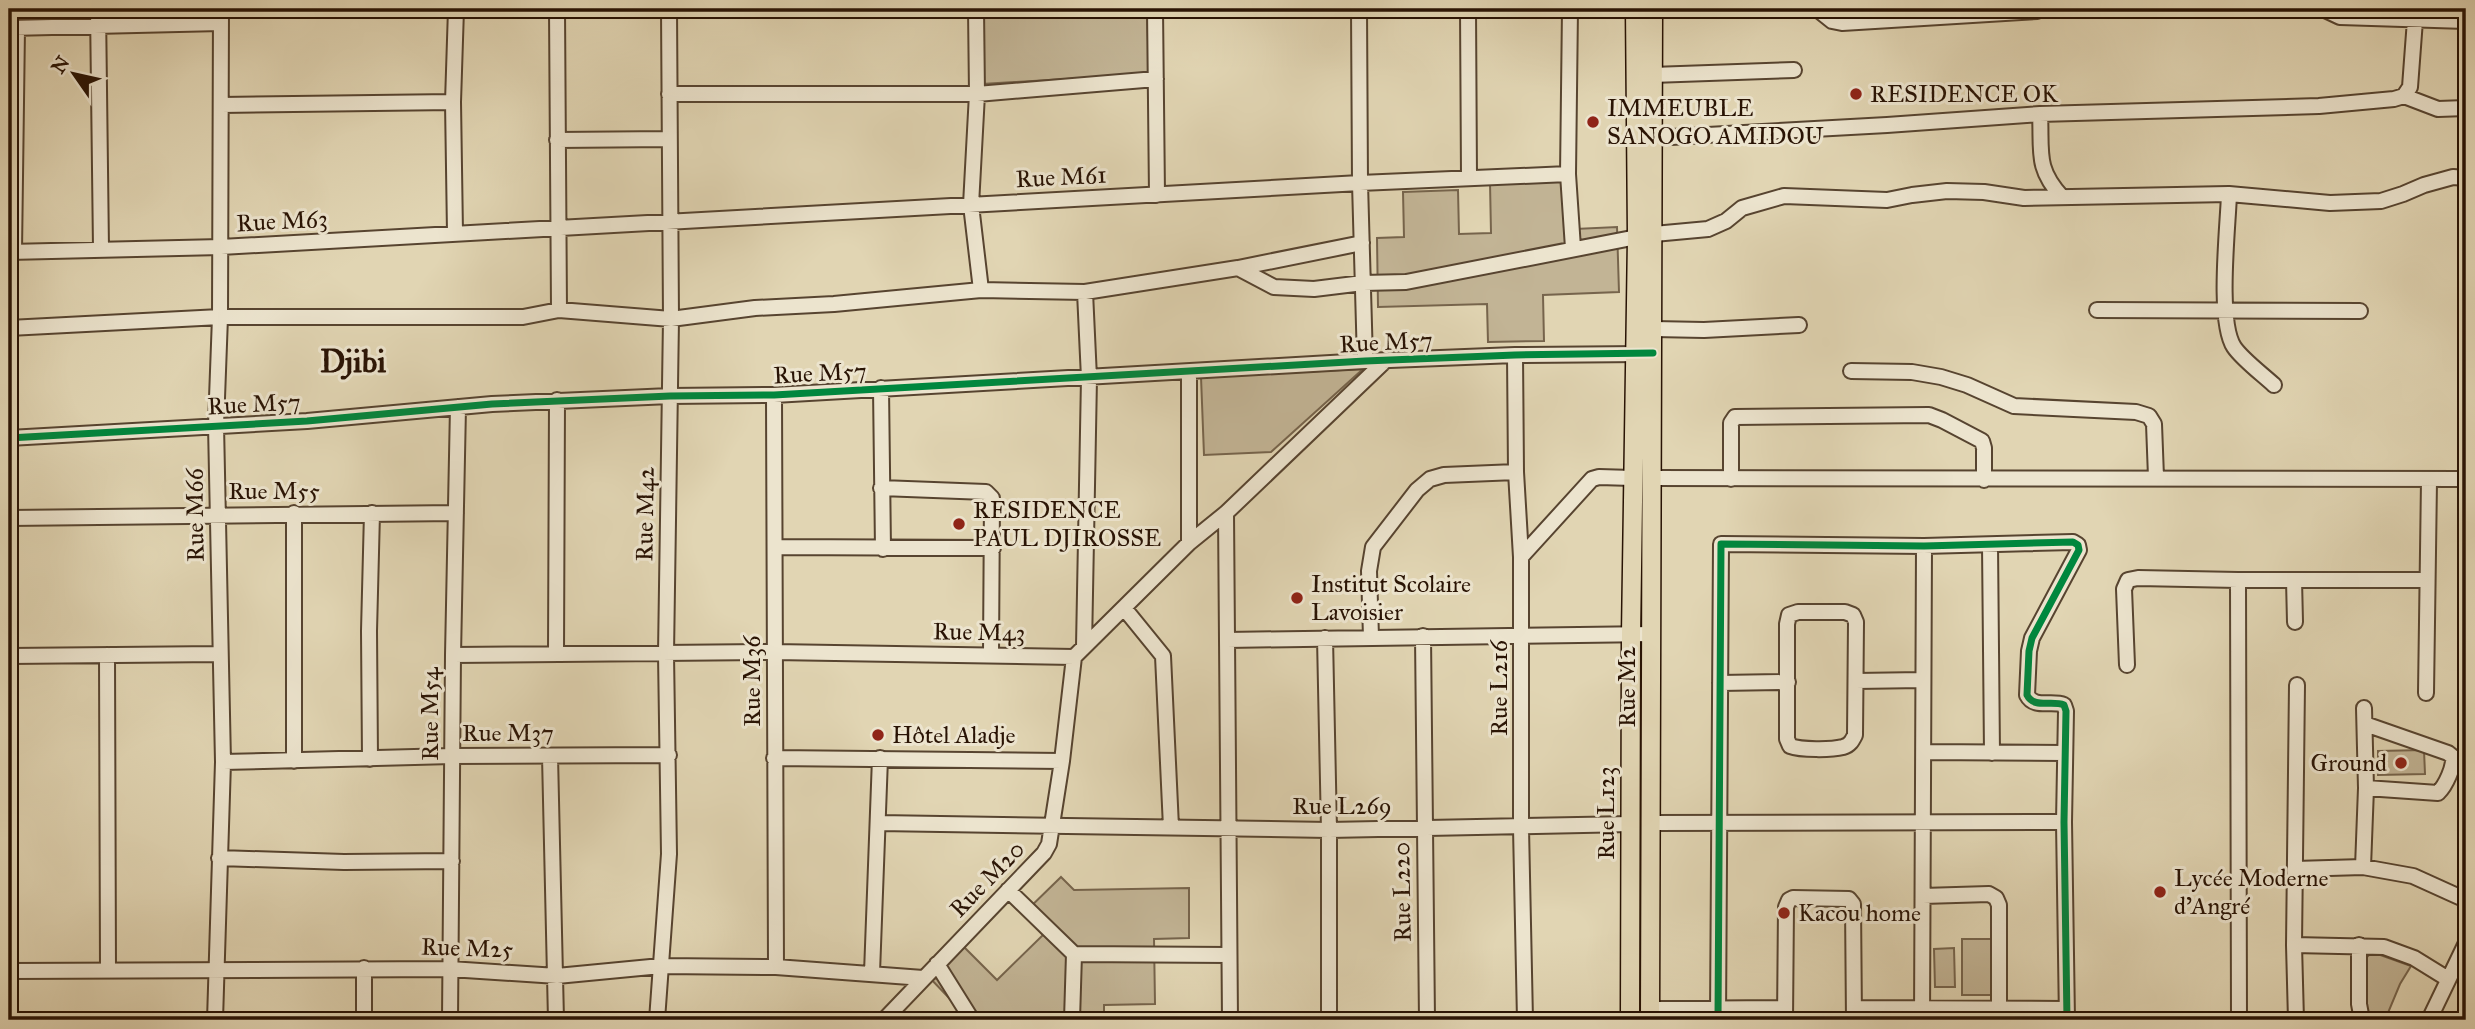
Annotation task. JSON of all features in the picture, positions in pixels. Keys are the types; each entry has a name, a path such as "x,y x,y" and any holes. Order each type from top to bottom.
{"main road":[{"path":"1635,9 1646,236"},
{"path":"1646,236 1653,138 1653,9"},
{"name":"Rue M2","path":"1646,236 1654,329 1650,1015"},
{"name":"Rue L123","path":"1630,1020 1630,634 1634,354 1646,236"}],"street":[{"path":"98,9 101,249"},
{"path":"456,9 453,102 456,233"},
{"path":"557,9 559,310"},
{"name":"Rue M42","path":"657,1020 669,854 666,654 671,319 669,9"},
{"path":"976,9 977,94 971,205 981,290"},
{"path":"1155,9 1157,195"},
{"path":"1359,9 1365,361"},
{"path":"1468,9 1469,178"},
{"path":"1570,9 1568,174 1573,248"},
{"path":"1817,9 1832,21 1842,23 2040,9"},
{"path":"2323,9 2340,17 2466,21"},
{"path":"11,251 13,28 221,16"},
{"name":"Rue M66","path":"215,1020 223,762 216,425 220,317 221,16"},
{"path":"2404,96 2413,76 2415,20"},
{"path":"1652,75 1794,69"},
{"path":"669,94 977,94 1156,79"},
{"path":"1653,138 2040,114 2319,106 2404,96 2438,109 2466,108"},
{"path":"221,106 453,102"},
{"path":"2040,114 2042,169 2062,197"},
{"path":"557,140 669,139"},
{"name":"Rue M61","path":"557,228 1360,183 1568,174"},
{"path":"1238,268 1274,287 1314,289 1363,283 1406,282 1573,248 1708,229 1742,208 1784,196 1887,200 1947,191 1984,192 2024,198 2229,194 2330,203 2381,201 2434,182 2453,177 2466,178"},
{"path":"2229,194 2225,310 2230,339 2235,348 2274,385"},
{"name":"Rue M63","path":"11,251 220,247 557,228"},
{"path":"9,328 220,317 523,317 559,310 671,319 755,308 834,304 981,290 1085,292 1238,268 1362,243"},
{"name":"Rue M20","path":"884,1020 1044,852 1052,837 1079,652 1089,378 1085,292"},
{"path":"2097,310 2360,311"},
{"path":"1654,329 1704,330 1799,324"},
{"name":"Rue M57","path":"9,438 328,420 556,400 774,395 1365,361 1654,353"},
{"name":"Rue L216","path":"1515,355 1516,472 1521,557 1521,828 1525,1020"},
{"path":"1079,652 1189,543 1226,513 1385,361"},
{"path":"1851,370 1912,372 1941,377 1966,384 2014,406 2136,412 2149,416 2154,424 2156,477"},
{"path":"1189,373 1189,543"},
{"path":"881,388 883,549"},
{"name":"Rue M36","path":"774,395 776,967"},
{"path":"556,400 556,654"},
{"name":"Rue M54","path":"450,1020 458,407"},
{"path":"1731,478 1731,423 1735,417 1929,415 1982,441 1984,480"},
{"path":"1371,637 1369,571 1373,547 1417,490 1430,479 1444,475 1516,472"},
{"path":"1521,557 1592,479 1632,478"},
{"path":"1653,478 2466,479"},
{"path":"2426,693 2429,481"},
{"path":"881,488 986,492 992,498 992,654"},
{"path":"294,513 294,761"},
{"path":"370,759 372,513"},
{"name":"Rue M55","path":"9,518 456,513"},
{"path":"1226,513 1230,1020"},
{"path":"1650,1015 1718,1015 1785,1014 1786,907 1793,898 1849,900 1853,904 1854,1014 1922,1015 1999,1009 2066,1015 2064,705 2035,703 2027,695 2032,638 2079,551 2078,545 2073,542 1924,546 1721,544 1718,1015"},
{"path":"1990,545 1992,753"},
{"path":"1922,1015 1924,546"},
{"path":"775,547 993,548"},
{"path":"2127,665 2124,589 2128,580 2426,580"},
{"path":"2238,580 2239,1020"},
{"path":"2294,580 2295,622"},
{"path":"1124,608 1163,656 1171,827"},
{"path":"1798,612 1845,612 1853,615 1856,622 1856,681 1855,735 1852,743 1844,747 1790,746 1787,739 1787,624 1790,615 1798,612"},
{"path":"1227,640 1651,634"},
{"name":"Rue L220","path":"1423,636 1427,1020"},
{"path":"1325,638 1329,1020"},
{"name":"Rue M43","path":"453,655 1079,652"},
{"path":"9,656 219,654"},
{"path":"107,656 108,971"},
{"path":"1856,681 1923,680"},
{"path":"1720,683 1788,682"},
{"path":"2296,1020 2294,945 2297,685"},
{"path":"2363,867 2366,788 2364,708"},
{"path":"2365,724 2448,753 2454,762 2443,788 2438,793 2366,788"},
{"path":"1924,752 2065,753"},
{"name":"Rue M37","path":"223,762 452,756 669,755"},
{"path":"550,756 556,1020"},
{"path":"774,758 1062,761"},
{"path":"872,973 880,758"},
{"path":"1650,823 2064,822"},
{"name":"Rue L269","path":"879,823 1329,830 1631,824"},
{"path":"219,858 344,862 452,860"},
{"path":"2295,869 2363,867 2413,876 2466,900"},
{"path":"1008,890 1074,954 1229,954"},
{"path":"1923,896 1989,894 1996,898 1999,905 1999,1009"},
{"path":"2428,1020 2466,943"},
{"path":"2294,945 2359,945 2395,949 2448,979"},
{"path":"2359,945 2359,1004 2362,1020"},
{"path":"1072,1020 1074,954"},
{"path":"937,964 972,1020"},
{"name":"Rue M25","path":"9,971 364,968 450,969 557,976 661,966 776,967 923,978"},
{"path":"364,968 364,1020"}],"shaded area":[{"path":"982,9 1147,9 1149,74 982,84"},
{"path":"1573,180 1575,229 1617,227 1619,292 1543,295 1544,341 1488,342 1487,304 1378,307 1377,238 1404,237 1403,192 1458,190 1459,234 1491,233 1490,183"},
{"path":"1363,369 1271,452 1204,455 1201,377"},
{"name":"Ground","path":"2424,750 2425,774 2378,775 2378,751"},
{"path":"1061,877 1074,890 1189,888 1189,938 1154,939 1155,1004 1104,1005 1104,1020 970,1020 928,976 961,944 997,980 1043,935 1023,914"},
{"path":"1962,939 1992,939 1991,995 1962,995"},
{"path":"1954,948 1955,987 1935,987 1934,949"},
{"path":"2372,952 2411,966 2400,984 2385,1020 2366,1020 2365,959"}],"cycle path":[{"path":"9,438 307,421 492,404 670,396 774,395 1365,361 1653,353"},
{"path":"1718,1020 1721,544 1924,546 2073,542 2078,545 2079,550 2032,638 2027,695 2034,702 2064,705 2066,711 2064,822 2067,1020"}],"place":[{"name":"RESIDENCE OK","path":"1856,94"},
{"name":"IMMEUBLE SANOGO AMIDOU","path":"1593,122"},
{"name":"RESIDENCE PAUL DJIROSSE","path":"959,524"},
{"name":"Institut Scolaire Lavoisier","path":"1297,598"},
{"name":"Hôtel Aladje","path":"878,735"},
{"name":"Ground","path":"2401,763"},
{"name":"Lycée Moderne d'Angré","path":"2160,892"},
{"name":"Kacou home","path":"1784,913"}],"district":[{"name":"Djibi","path":"353,361"}]}
